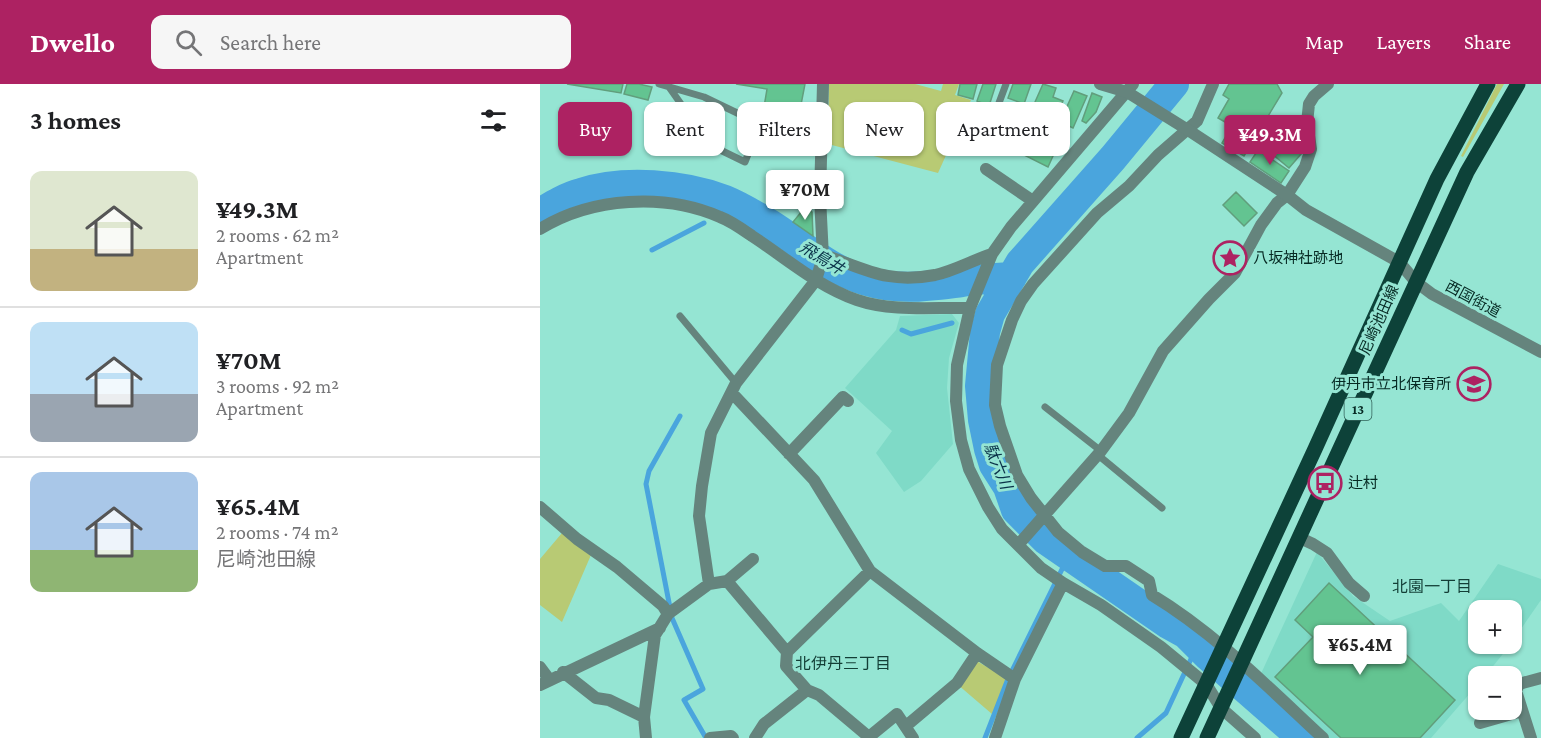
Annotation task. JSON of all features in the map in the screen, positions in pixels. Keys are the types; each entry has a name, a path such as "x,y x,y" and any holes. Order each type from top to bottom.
{"main road":[{"name":"尼崎池田線","path":"1181,738 1316,449 1437,179 1488,84"},
{"name":"尼崎池田線","path":"1207,738 1467,172 1518,84"}],"street":[{"path":"709,584 699,516 711,433 734,388 818,276 824,256 820,197 823,84"},
{"path":"1100,84 1131,91 1306,210 1399,262"},
{"path":"1213,84 1197,121 1185,128 1129,186 1097,213 1033,284 1021,301 1012,320 998,365 995,405 1007,450 1017,475 1031,498 1058,532 1082,552 1105,566 1126,566 1149,581 1152,595 1169,605 1223,647 1323,738"},
{"path":"1018,545 1099,453 1129,413 1163,351 1235,273 1261,225 1276,203 1287,195 1309,159 1311,148 1307,123 1309,104 1314,96 1328,84"},
{"path":"1131,91 1033,201 990,259 972,302 957,365 956,401 961,440 969,469 1002,529 1041,567 1138,629 1206,684 1221,708 1255,738"},
{"path":"986,169 1033,201"},
{"path":"540,229 572,213 606,204 682,205 721,217 818,276 834,290 857,300 878,305 972,302"},
{"path":"824,256 866,272 888,277 909,278 937,275 990,259"},
{"name":"西国街道","path":"1399,262 1416,282 1432,294 1541,352"},
{"path":"734,388 789,454 814,480 870,571 977,653 1015,679"},
{"path":"789,454 844,397"},
{"path":"540,507 617,567 663,606 668,614"},
{"path":"1300,538 1327,553 1349,583 1364,596"},
{"path":"646,738 644,717 655,635 668,614 709,584 727,581 753,559"},
{"path":"870,571 787,652 786,666 807,690 819,695 869,737 897,714 913,738"},
{"path":"727,581 787,652"},
{"path":"995,738 1015,679 1063,583"},
{"path":"540,667 545,682 660,628"},
{"path":"906,726 957,683 977,653"},
{"path":"563,672 596,698 609,700 644,717"},
{"path":"1522,683 1541,678"},
{"path":"755,738 764,724 807,690"},
{"path":"1522,711 1531,738"},
{"path":"1480,723 1490,720"},
{"path":"710,738 731,736 733,738"}],"lane":[{"path":"659,84 704,97 760,124 745,162 710,145 669,87"},
{"path":"999,102 1006,84"},
{"path":"681,316 734,388"},
{"path":"1045,407 1162,508"}],"shaded area":[{"path":"829,84 915,84 941,91 943,84 959,84 955,95 971,100 970,102 936,102 936,156 946,156 938,173 874,156 924,156 924,102 844,102 844,148 832,145 832,102 829,102"},
{"path":"1497,84 1504,84 1463,157 1461,156"},
{"path":"952,314 959,323 949,358 947,388 953,444 921,481 904,492 876,453 892,431 845,388 896,330 900,316"},
{"path":"562,533 591,555 562,622 540,605 540,559"},
{"path":"1317,552 1353,596 1390,621 1441,603 1459,621 1468,608 1468,654 1503,654 1493,666 1468,666 1468,696 1431,738 1324,738 1259,678"},
{"path":"1498,564 1541,579 1541,600 1522,628 1522,600 1473,600"},
{"path":"975,660 1011,681 999,720 957,684"}],"building":[{"path":"567,84 623,84 621,93"},
{"path":"627,84 652,87 648,100 624,94"},
{"path":"736,84 805,84 802,102 765,102 767,89"},
{"path":"960,84 977,84 973,99 958,95"},
{"path":"983,84 996,84 990,102 977,101"},
{"path":"1013,84 1031,84 1025,102 1008,98"},
{"path":"1043,84 1056,88 1053,97 1063,101 1063,102 1035,102"},
{"path":"1229,84 1277,84 1282,93 1244,156 1222,143 1232,126 1218,118 1229,99 1223,95"},
{"path":"1074,91 1087,96 1073,128 1070,127 1069,102"},
{"path":"1092,93 1102,97 1096,112 1086,123 1082,121"},
{"path":"1279,117 1289,125 1280,137 1301,154 1289,168 1259,143"},
{"path":"1258,150 1289,171 1281,183 1250,162"},
{"path":"1026,156 1053,156 1048,167"},
{"path":"1236,192 1257,213 1244,226 1223,205"},
{"path":"806,206 812,212 813,236 793,222"},
{"path":"1329,583 1455,700 1420,738 1341,738 1275,677 1313,637 1295,620"}],"waterway":[{"name":"駄六川","path":"1174,84 1113,158 1020,263 990,314 985,332 980,386 983,420 994,465 1008,487 1016,510 1046,540 1186,634 1302,738"},
{"name":"飛鳥井","path":"540,213 570,197 598,189 634,185 672,187 709,195 738,206 841,271 867,281 891,286 914,287 1012,277"},
{"path":"652,250 704,223"},
{"path":"902,330 911,334 952,323"},
{"path":"680,416 649,471 646,484 672,618 703,689 684,700 706,738"},
{"path":"985,738 1008,679 1069,555"},
{"path":"1137,738 1166,713 1197,646"}],"place":[{"name":"八坂神社跡地","path":"1230,258"},
{"name":"伊丹市立北保育所","path":"1474,384"},
{"name":"辻村","path":"1325,483"}],"district":[{"name":"北園一丁目","path":"1432,586"},
{"name":"北伊丹三丁目","path":"843,663"}]}
